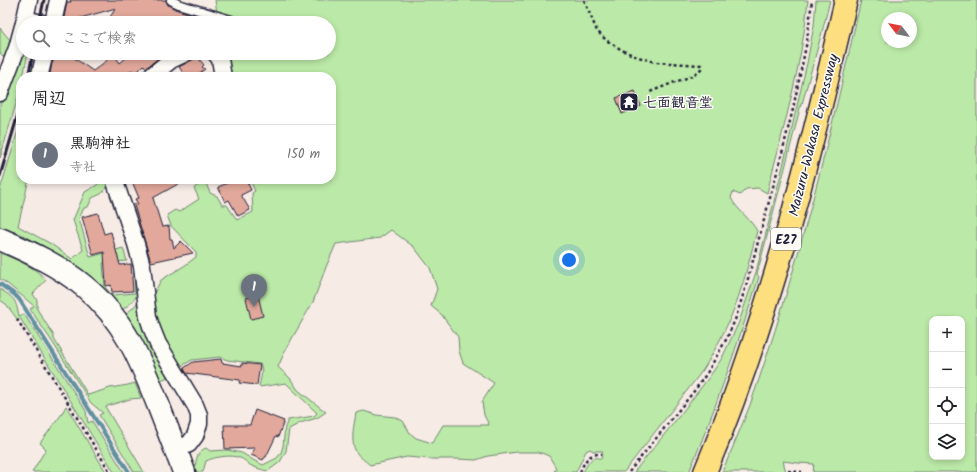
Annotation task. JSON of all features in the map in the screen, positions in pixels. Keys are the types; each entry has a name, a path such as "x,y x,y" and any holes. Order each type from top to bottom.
{"highway":[{"name":"Maizuru-Wakasa Expressway","path":"705,472 728,416 764,314 803,175 846,0"}],"street":[{"path":"26,16 29,0"},
{"path":"55,16 58,0"},
{"path":"0,93 16,51"},
{"path":"40,72 43,60"},
{"path":"156,72 171,60"},
{"path":"220,60 222,72"},
{"path":"116,184 142,266 148,317 152,329 158,344 195,405 199,415 195,436 189,444 176,450"},
{"path":"0,239 32,254 68,274 90,291 115,318 129,338 141,362 184,472"}],"lane":[{"path":"171,0 178,4 218,16"}],"path":[{"path":"584,0 597,31 606,40 622,50 655,62 701,65 702,69 692,76 650,92"},
{"path":"629,472 707,373 727,338 735,320 746,286 788,130 807,41 812,0"},
{"path":"17,319 110,472"},
{"path":"580,472 592,454 602,454"},
{"path":"788,471 802,472"}],"green space":[{"path":"215,0 808,0 797,73 767,193 758,188 746,189 740,195 733,192 731,198 757,231 744,281 731,317 703,370 624,472 583,472 592,459 601,459 603,451 593,451 590,449 586,451 576,472 554,472 556,468 549,456 539,452 517,452 488,456 476,460 407,457 370,465 359,456 353,443 354,428 356,413 364,411 376,415 395,417 403,421 410,433 416,438 432,443 443,425 489,425 484,415 482,402 494,383 463,363 459,351 458,337 441,314 431,306 437,289 430,268 414,247 391,230 380,238 336,244 313,302 286,349 278,367 290,378 298,390 326,412 317,418 300,423 289,429 286,451 280,462 268,471 252,466 237,457 228,456 218,457 206,461 203,472 195,472 198,455 206,448 210,451 227,450 242,453 263,465 277,458 281,453 285,427 288,420 314,416 317,413 286,383 259,387 262,372 260,364 227,360 220,357 192,360 178,368 162,342 151,299 161,280 196,257 196,252 171,226 167,215 175,210 179,212 199,199 194,188 200,184 206,184 210,193 217,196 222,205 227,205 237,220 253,212 252,193 255,191 252,184 336,184 336,72 225,72 223,60 336,60 336,16 222,16 217,13"},
{"path":"816,0 830,0 801,104 757,274 759,277 735,351 708,424 689,472 634,472 710,376 722,358 739,322 756,272 783,166 807,63 814,25"},
{"path":"861,0 977,0 977,472 813,472 814,464 783,461 786,472 722,472 750,405 767,355 798,255 825,154"},
{"path":"0,28 14,47 5,58 0,53"},
{"path":"17,60 27,60 24,72 16,72 16,104 0,158 0,102"},
{"path":"16,137 16,184 28,184 18,226 51,244 72,259 83,250 73,220 85,192 98,184 110,184 101,194 92,198 88,207 84,208 79,218 90,257 123,248 127,261 103,263 105,287 112,295 135,293 133,259 140,291 132,302 120,312 70,265 71,263 21,234 14,231 11,234 0,229 0,190"},
{"path":"0,253 37,271 46,280 33,294 37,300 37,309 88,395 110,388 135,383 141,398 130,399 107,406 106,408 144,472 134,472 99,415 103,413 91,403 30,309 34,306 0,279"},
{"path":"0,289 14,300 19,316 24,314 86,411 88,423 92,421 124,472 114,472 20,318 17,319 6,304 0,300"},
{"path":"141,298 169,372 166,378 158,381 123,316 133,308"},
{"path":"66,406 106,472 32,472 46,449 40,443"}],"building":[{"path":"70,0 166,0 168,5 175,9 197,16 111,16 116,8 88,16 64,16 67,2 71,2"},
{"path":"54,60 77,60 93,71 107,60 118,60 120,63 124,60 156,60 146,68 144,65 137,72 134,72 132,70 129,72 50,72"},
{"path":"192,60 200,60 204,65 202,67 205,69 201,72 182,72 179,67"},
{"name":"七面観音堂","path":"635,91 641,106 622,114 616,98"},
{"path":"133,184 178,184 153,198 162,227 169,226 170,239 172,239 174,248 181,241 193,253 151,262 134,205 138,204 135,199 139,198"},
{"path":"225,184 248,184 251,190 241,195 250,210 238,216 229,200 225,202 218,187"},
{"path":"98,213 104,234 111,232 120,265 131,264 133,291 112,292 111,285 106,286 104,252 93,255 82,217"},
{"path":"258,295 263,316 251,319 246,298"},
{"path":"221,359 222,363 242,366 242,363 260,365 257,385 239,383 240,380 186,373 184,368 193,362"},
{"path":"255,410 284,421 278,437 276,436 266,457 263,460 251,455 255,448 225,449 224,425 250,425"}],"waterway":[{"path":"0,284 19,299 129,472"}],"railway":[{"path":"41,16 44,0"},
{"path":"29,72 32,60"},
{"path":"0,176 16,121"}],"place":[{"name":"七面観音堂","path":"629,102"},
{"name":"黒駒神社","path":"254,307"}]}
